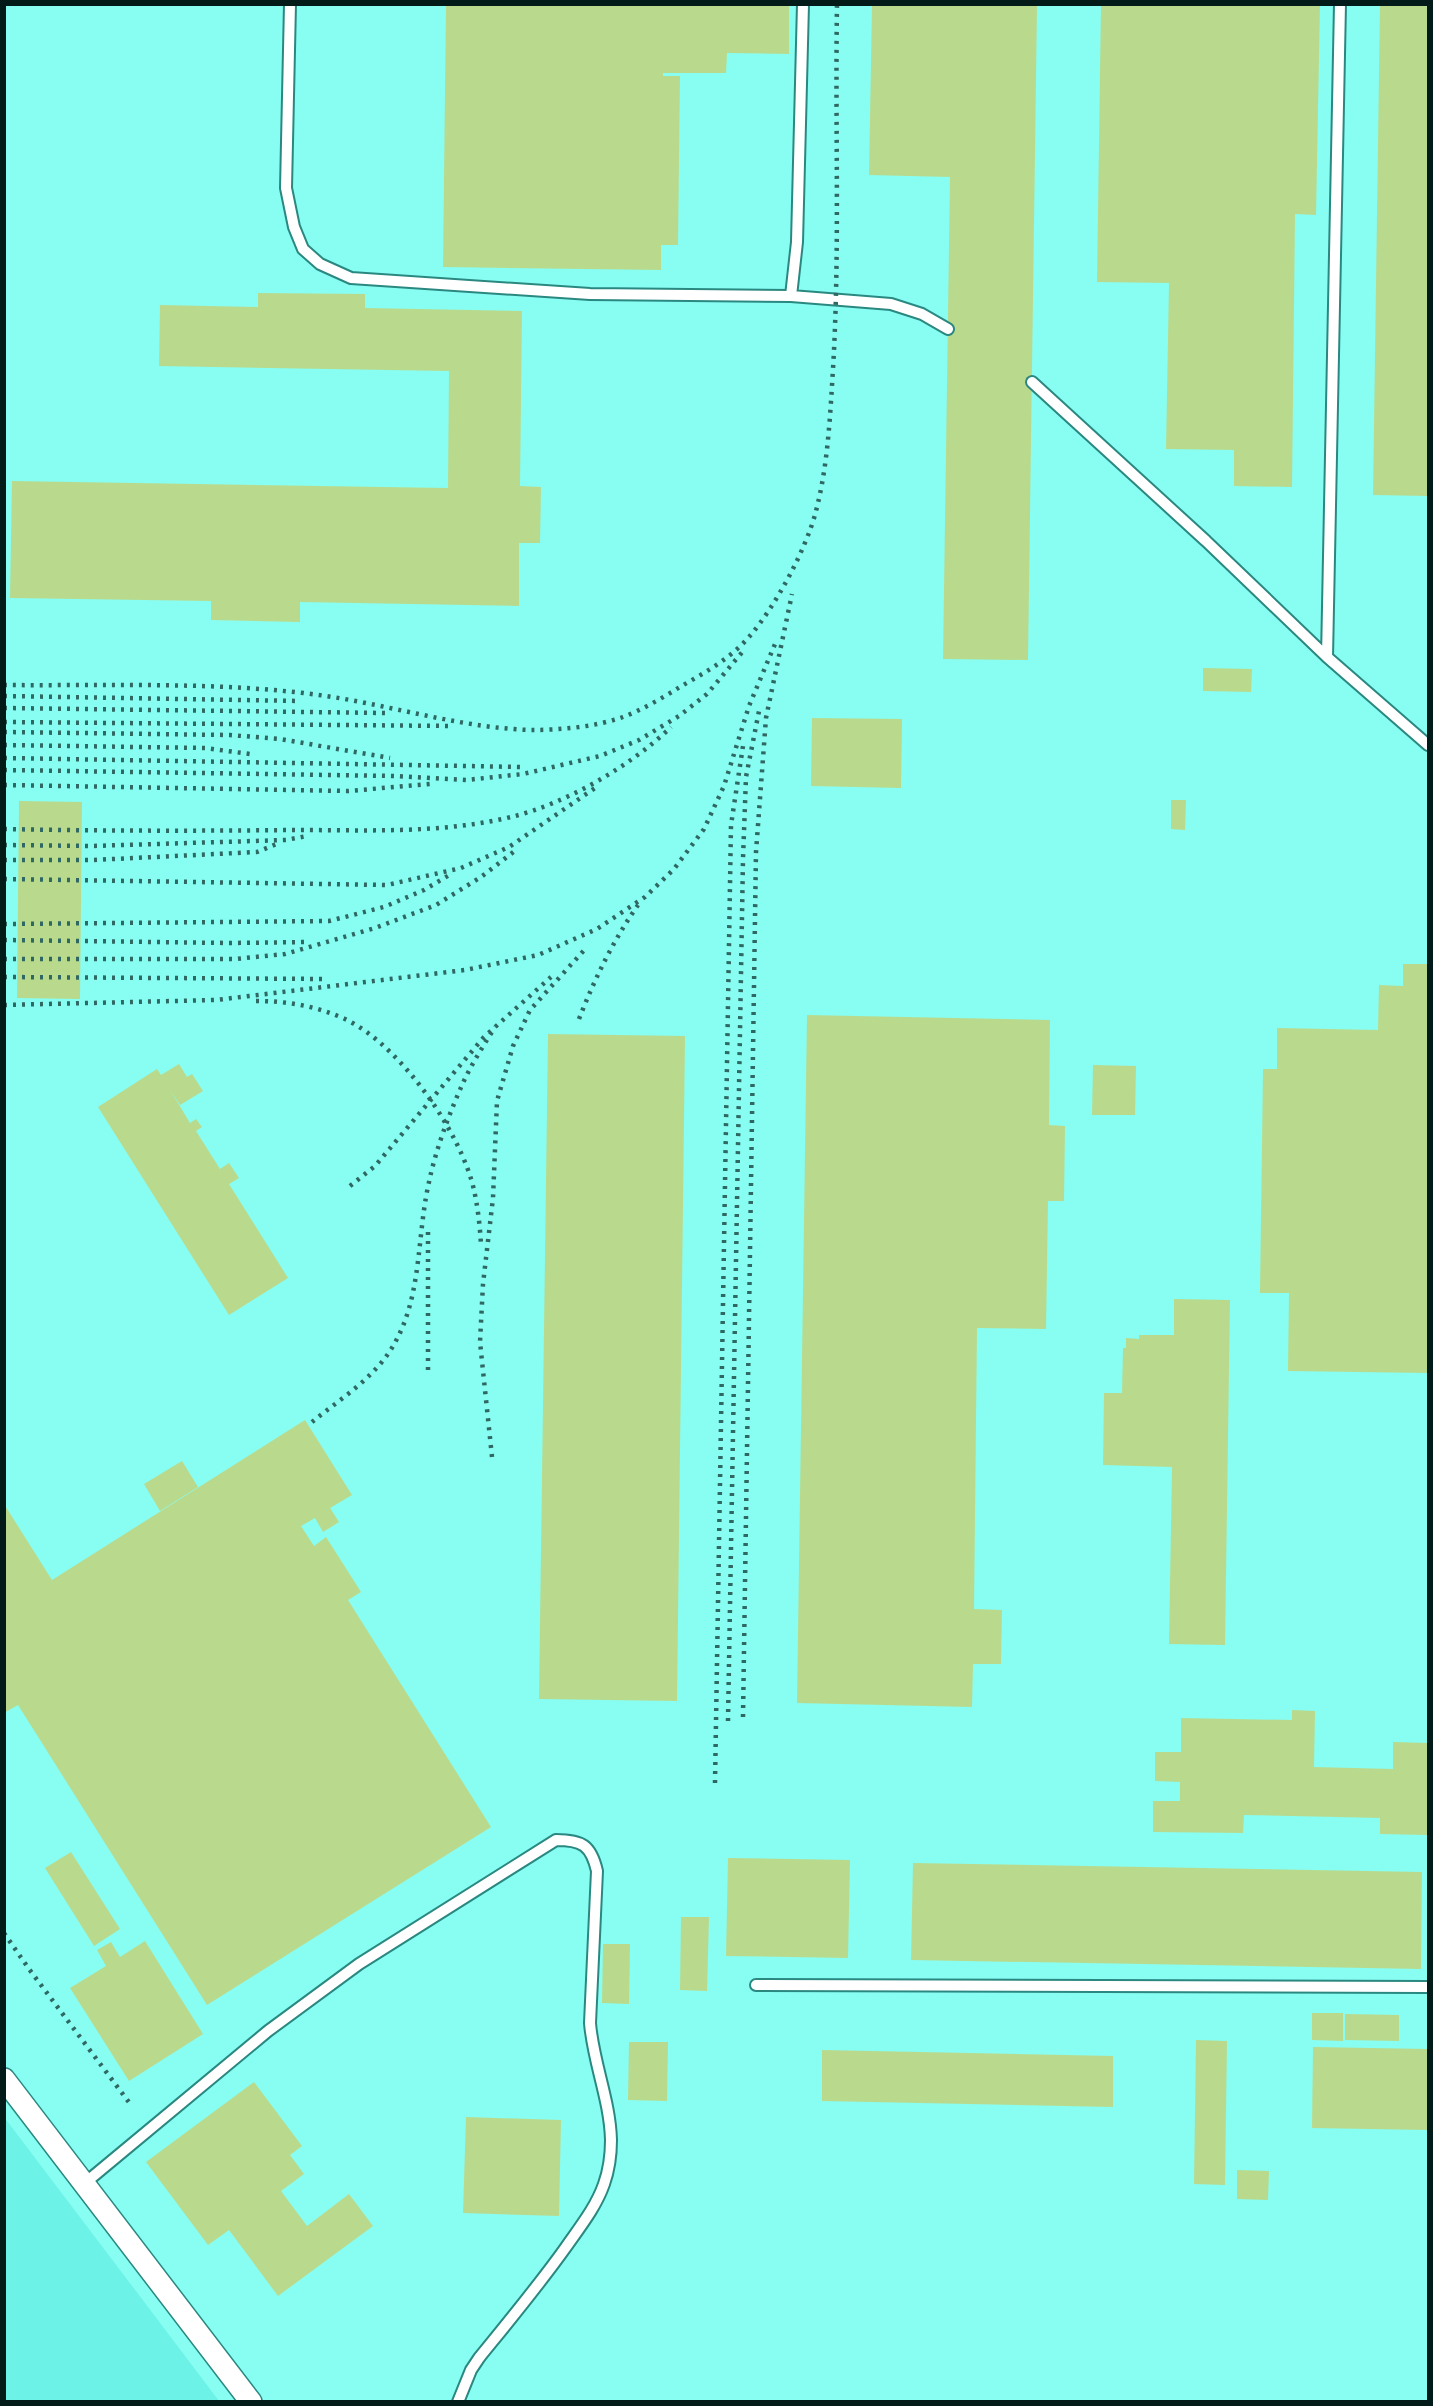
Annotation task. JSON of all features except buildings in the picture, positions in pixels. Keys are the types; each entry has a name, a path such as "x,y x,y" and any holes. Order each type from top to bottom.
{"street":[{"path":"4,2079 251,2402"}],"lane":[{"path":"290,4 286,188 294,227 303,249 320,264 351,278 579,294 791,296 891,304 922,314 948,329"},
{"path":"791,296 798,219 803,4"},
{"path":"1327,657 1340,4"},
{"path":"1032,382 1206,541 1327,657 1428,745"},
{"path":"84,2183 268,2031 359,1964 556,1840 572,1840 587,1846 594,1858 597,1871 591,2043 608,2115 611,2137 610,2162 603,2186 589,2213 546,2275 479,2358 471,2370 458,2402"},
{"path":"756,1985 1428,1987"}],"shaded area":[{"path":"4,2117 151,2311 219,2401 5,2401"}],"railway":[{"path":"4,685 166,685 287,691 352,700 479,725 531,730 554,729 601,723 630,714 652,704 734,652 759,625 789,577 805,543 816,511 826,459 835,324 837,4"},
{"path":"743,1717 756,852 766,718 792,594"},
{"path":"4,1005 216,1000 465,970 538,955 597,929 645,897 674,869 704,829 724,786 749,706 775,644"},
{"path":"4,770 395,776 466,780 523,774 600,756 639,740 679,716 707,694 744,650"},
{"path":"4,696 301,701"},
{"path":"4,708 385,713"},
{"path":"728,1721 743,859 746,777 759,711"},
{"path":"4,722 454,726"},
{"path":"4,829 376,830 430,829 484,822 532,811 575,793 637,756 671,727"},
{"path":"4,732 230,735 280,739 390,758"},
{"path":"4,745 205,748 250,754"},
{"path":"715,1783 731,825 743,746"},
{"path":"4,758 523,767"},
{"path":"4,785 348,791 430,784"},
{"path":"4,879 387,885 461,868 509,847 595,788"},
{"path":"4,845 91,846 286,840 307,836"},
{"path":"4,860 93,860 257,852 279,843"},
{"path":"4,959 235,959 285,954 375,928 436,905 481,877 516,850"},
{"path":"4,924 329,921 384,907 424,890 451,874"},
{"path":"579,1019 605,960 638,905"},
{"path":"4,940 309,942"},
{"path":"492,1457 480,1342 483,1284 493,1198 497,1101 513,1046 530,1010 587,947"},
{"path":"4,977 328,979"},
{"path":"350,1186 375,1166 484,1037 551,977"},
{"path":"256,1001 301,1005 345,1019 366,1031 407,1069 442,1117 467,1167 474,1190 481,1245"},
{"path":"312,1422 374,1371 390,1351 401,1331 413,1290 425,1204 439,1144 467,1076 495,1027"},
{"path":"428,1232 428,1370"},
{"path":"4,1933 131,2105"}]}
